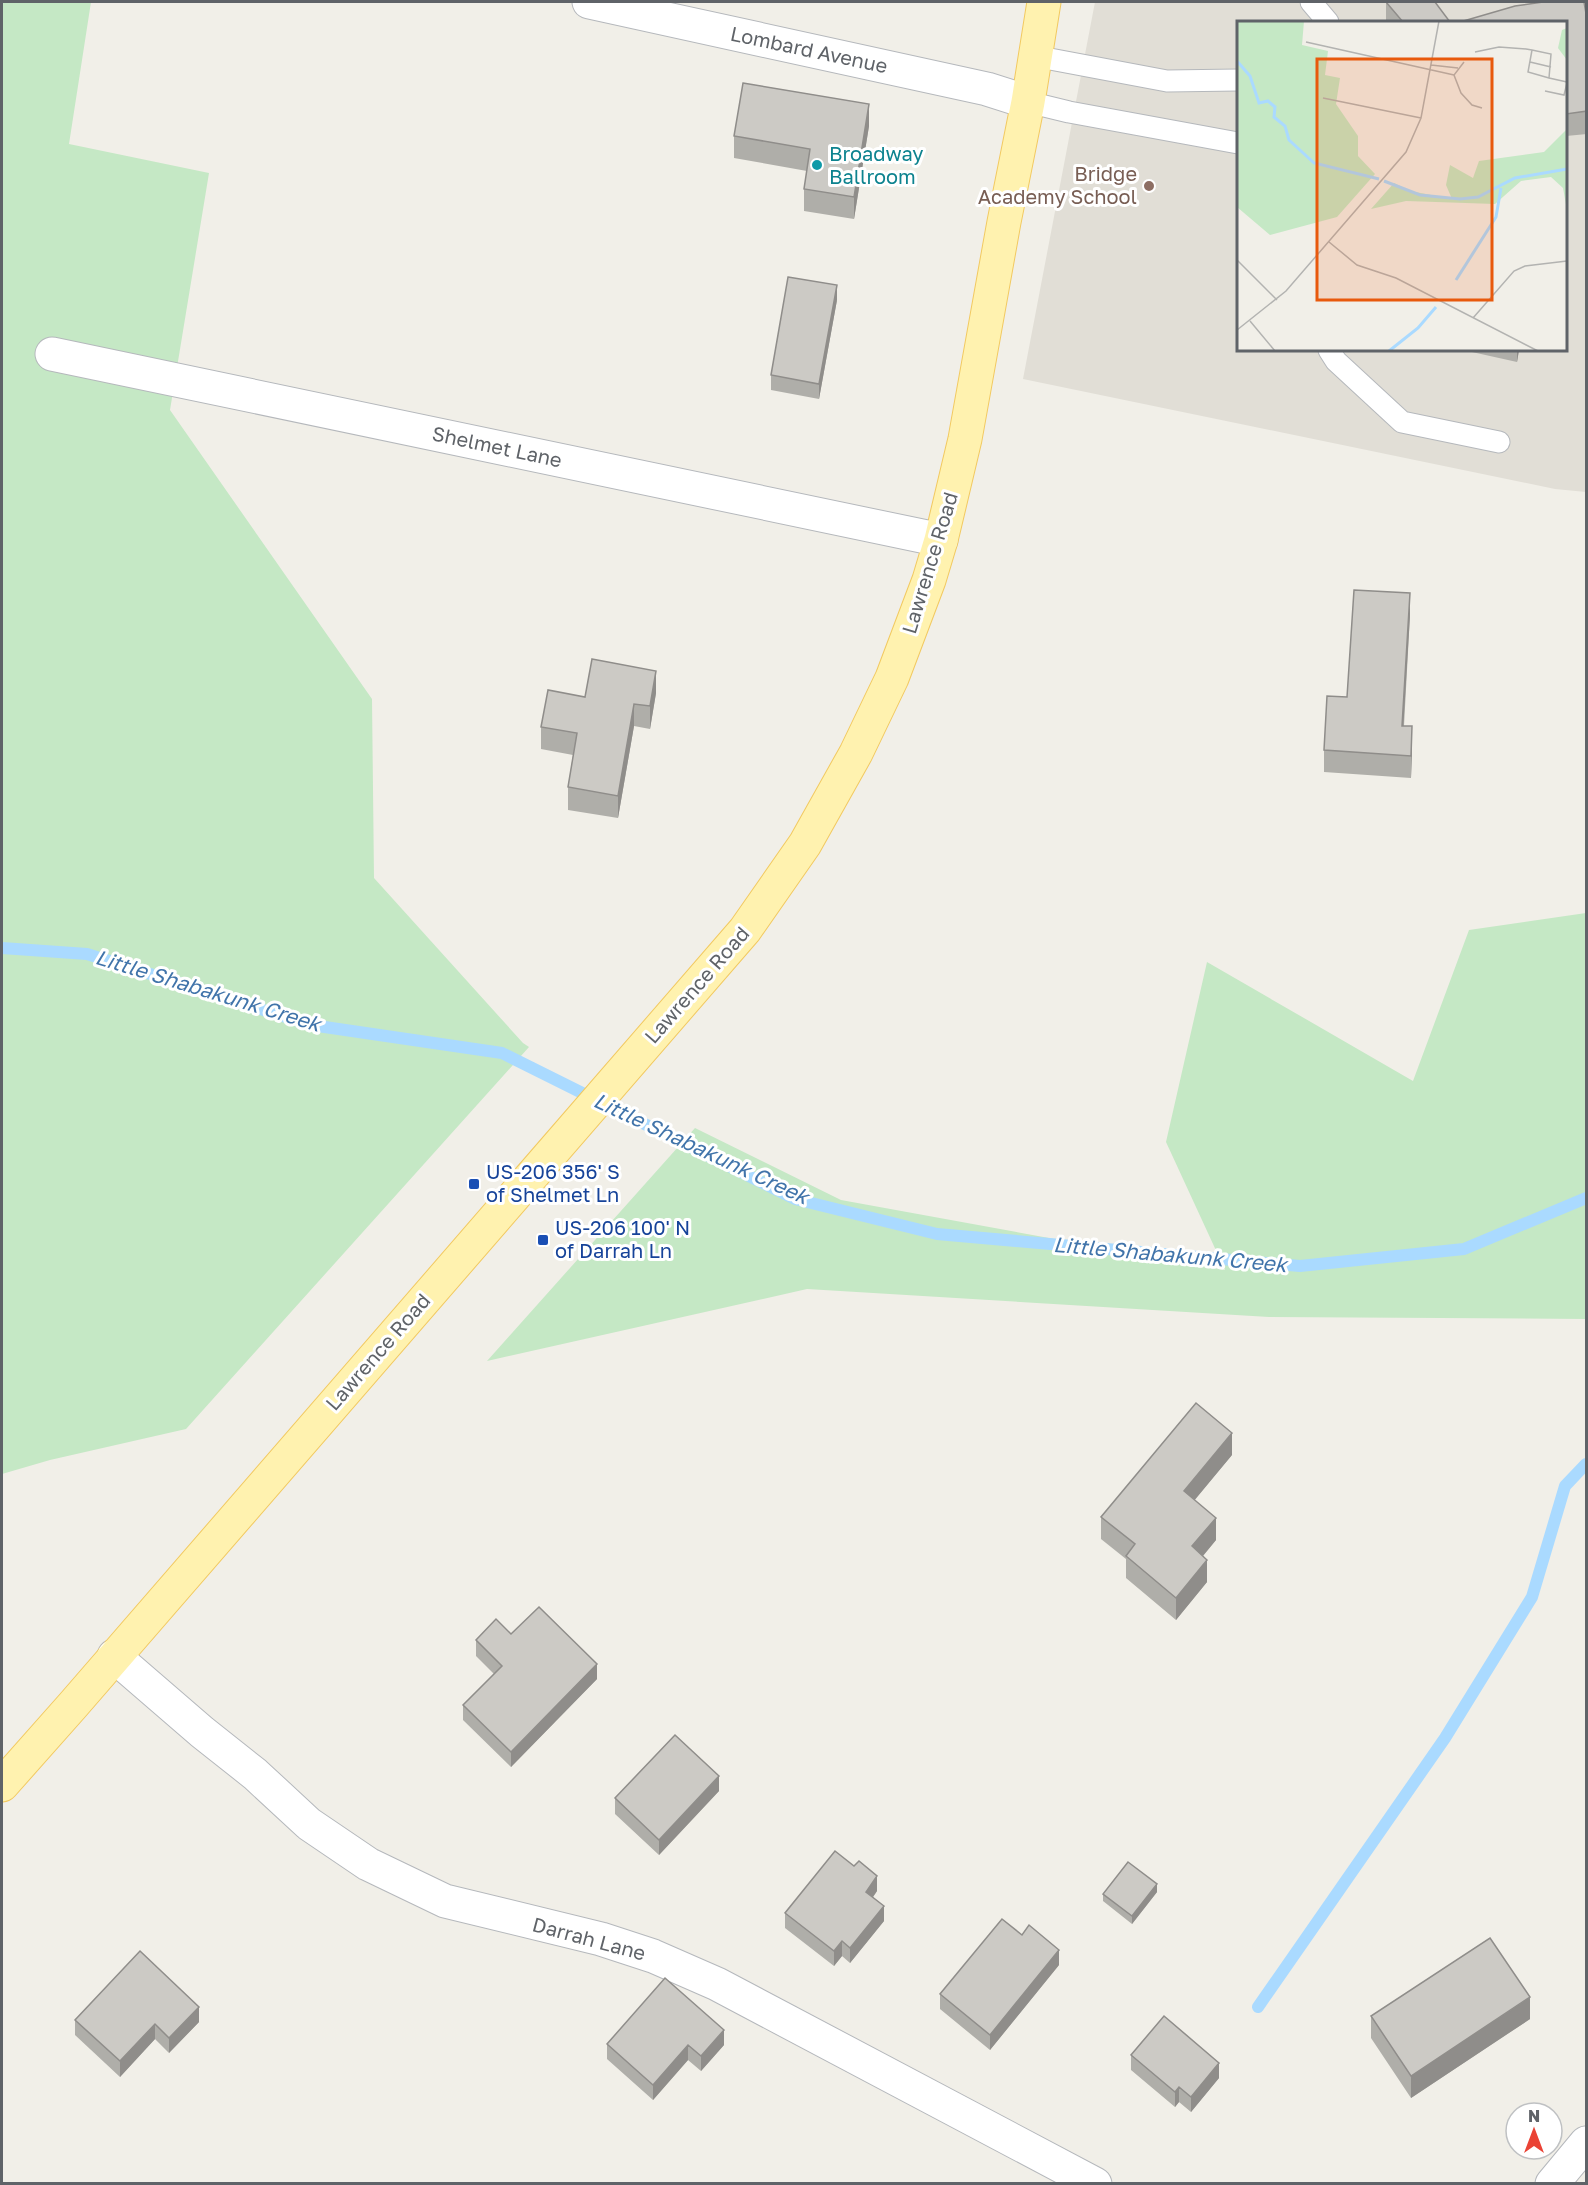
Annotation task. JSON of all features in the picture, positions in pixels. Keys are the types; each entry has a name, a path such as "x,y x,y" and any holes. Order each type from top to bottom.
{"main road":[{"name":"Lawrence Road","path":"2,1785 745,930 805,844 856,753 892,678 929,580 941,540 965,439 1028,102 1044,2"}],"street":[{"name":"Lombard Avenue","path":"589,2 987,88 1028,102"},
{"name":"Shelmet Lane","path":"52,354 941,540"},
{"name":"Darrah Lane","path":"114,1656 202,1732 255,1774 309,1824 368,1864 445,1901 601,1939 653,1956 717,1984 1095,2184"},
{"path":"1552,2184 1587,2143"}],"lane":[{"path":"1311,2 1327,21"},
{"path":"1034,56 1167,81 1237,80"},
{"path":"1028,102 1069,112 1237,143"},
{"path":"1330,351 1336,361 1402,422 1499,442"}],"shaded area":[{"name":"Bridge Academy School","path":"1095,2 1586,2 1586,492 1555,489 1023,379"}],"green space":[{"path":"2,2 91,2 69,144 209,173 170,410 372,699 374,878 529,1047 186,1429 50,1460 2,1474"},
{"path":"1586,913 1586,1319 1269,1317 807,1289 487,1361 695,1128 841,1200 1225,1270 1166,1142 1207,962 1413,1081 1469,930"}],"building":[{"path":"1386,2 1435,2 1449,21 1402,21"},
{"path":"1543,2 1584,2 1587,19 1587,111 1567,114 1567,21 1463,21 1515,6"},
{"name":"Broadway Ballroom","path":"743,83 869,104 854,197 804,189 810,149 734,136"},
{"path":"788,277 837,285 819,384 771,375"},
{"path":"1354,590 1410,593 1402,726 1412,726 1411,756 1324,750 1327,696 1347,697"},
{"path":"592,659 656,671 650,706 634,704 618,796 568,787 577,733 541,727 548,690 585,697"},
{"path":"1196,1403 1232,1433 1184,1491 1216,1518 1192,1546 1207,1560 1176,1598 1126,1556 1135,1544 1101,1517"},
{"path":"539,1607 597,1664 511,1752 463,1705 502,1666 476,1640 496,1619 511,1634"},
{"path":"675,1735 719,1776 659,1840 615,1798"},
{"path":"835,1851 854,1866 859,1861 877,1876 866,1892 884,1906 850,1948 842,1941 834,1951 785,1913"},
{"path":"1128,1862 1157,1884 1132,1916 1103,1894"},
{"path":"1002,1919 1022,1935 1029,1925 1059,1950 990,2035 940,1994"},
{"path":"1490,1938 1530,1997 1411,2076 1371,2016"},
{"path":"140,1951 199,2007 169,2038 155,2024 120,2061 75,2020"},
{"path":"665,1978 724,2030 701,2056 688,2045 653,2085 607,2044"},
{"path":"1164,2016 1219,2063 1191,2097 1179,2087 1175,2092 1131,2055"}],"waterway":[{"name":"Little Shabakunk Creek","path":"2,948 87,954 311,1025 502,1053 795,1199 937,1234 1300,1266 1464,1249 1586,1198"},
{"path":"1258,2007 1445,1738 1532,1597 1565,1486 1586,1464"}],"place":[{"name":"Broadway Ballroom","path":"817,165"},
{"name":"Bridge Academy School","path":"1149,186"},
{"name":"US-206 356' S of Shelmet Ln","path":"474,1184"},
{"name":"US-206 100' N of Darrah Ln","path":"543,1240"}]}
